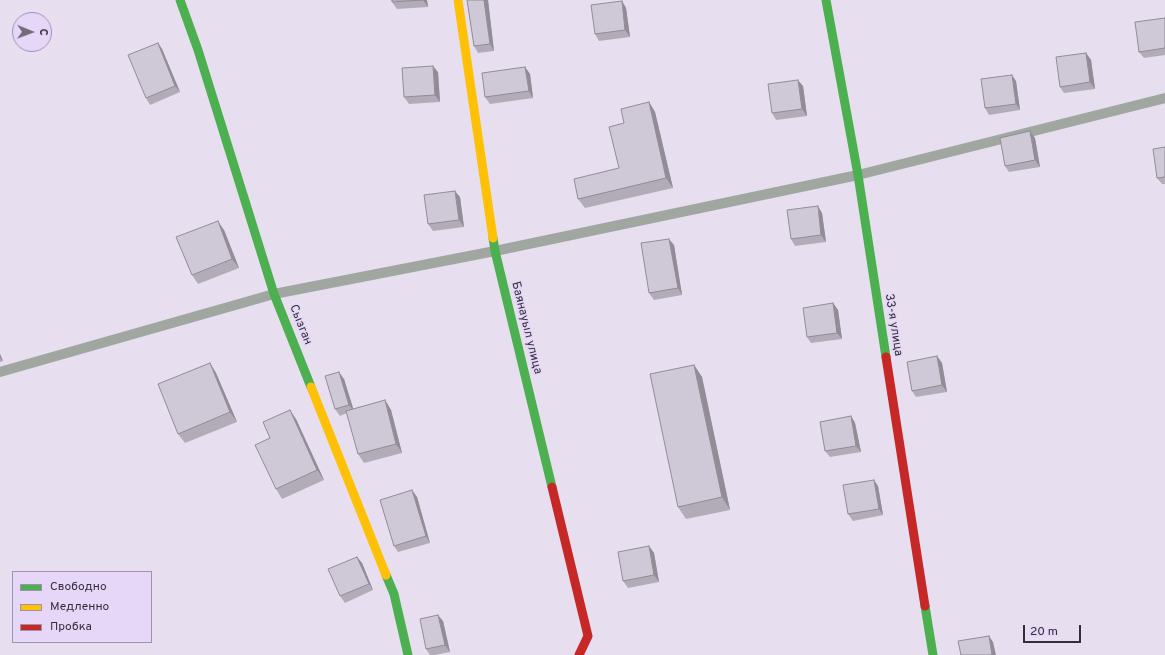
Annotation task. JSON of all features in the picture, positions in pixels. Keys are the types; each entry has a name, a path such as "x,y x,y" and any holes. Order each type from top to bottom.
{"street":[{"name":"Сызган","path":"180,0 198,50 274,294 394,594 408,655"},
{"name":"Баянауыл улица","path":"458,0 495,251 588,636 579,655"},
{"name":"33-я улица","path":"826,0 858,175 932,655"}],"lane":[{"path":"0,372 274,294 495,251 858,175 1165,98"}],"building":[{"path":"392,0 423,0 392,2"},
{"path":"467,0 484,0 490,44 474,46"},
{"path":"622,1 625,30 595,34 591,5"},
{"path":"1165,18 1165,48 1139,52 1135,22"},
{"path":"158,43 175,86 146,98 128,55"},
{"path":"1086,53 1090,82 1060,87 1056,57"},
{"path":"433,66 435,95 404,97 402,68"},
{"path":"525,67 529,91 485,97 482,73"},
{"path":"1012,75 1016,104 985,108 981,79"},
{"path":"798,80 802,109 772,113 768,84"},
{"path":"649,102 666,178 578,199 574,179 619,168 609,127 624,123 621,109"},
{"path":"1030,131 1035,160 1005,166 1000,138"},
{"path":"1165,147 1165,177 1157,178 1153,149"},
{"path":"455,191 459,220 428,224 424,195"},
{"path":"818,206 821,235 791,239 787,210"},
{"path":"218,221 232,259 192,275 176,237"},
{"path":"669,239 678,288 649,293 641,243"},
{"path":"833,303 837,333 807,337 803,308"},
{"path":"937,356 942,385 912,391 907,362"},
{"path":"210,363 230,412 178,434 158,384"},
{"path":"694,365 722,497 678,507 650,374"},
{"path":"339,372 349,405 335,409 325,376"},
{"path":"385,400 396,444 358,454 346,411"},
{"path":"290,410 317,470 276,489 255,445 270,438 263,422"},
{"path":"851,416 856,446 825,451 820,422"},
{"path":"874,480 879,509 848,514 843,485"},
{"path":"412,490 426,536 394,546 380,500"},
{"path":"649,546 654,575 623,581 618,552"},
{"path":"357,557 369,584 340,596 328,569"},
{"path":"438,615 445,645 426,649 420,619"},
{"path":"989,636 992,655 961,655 958,641"}],"traffic: fast":[{"path":"180,0 198,50 274,294 311,387"},
{"path":"826,0 858,175 886,357"},
{"path":"493,238 552,487"},
{"path":"386,575 394,594 408,655"},
{"path":"925,606 933,655"}],"traffic: slow":[{"path":"458,0 493,238"},
{"path":"311,387 386,575"}],"traffic: jam":[{"path":"886,357 925,606"},
{"path":"552,487 588,636 579,655"}]}
